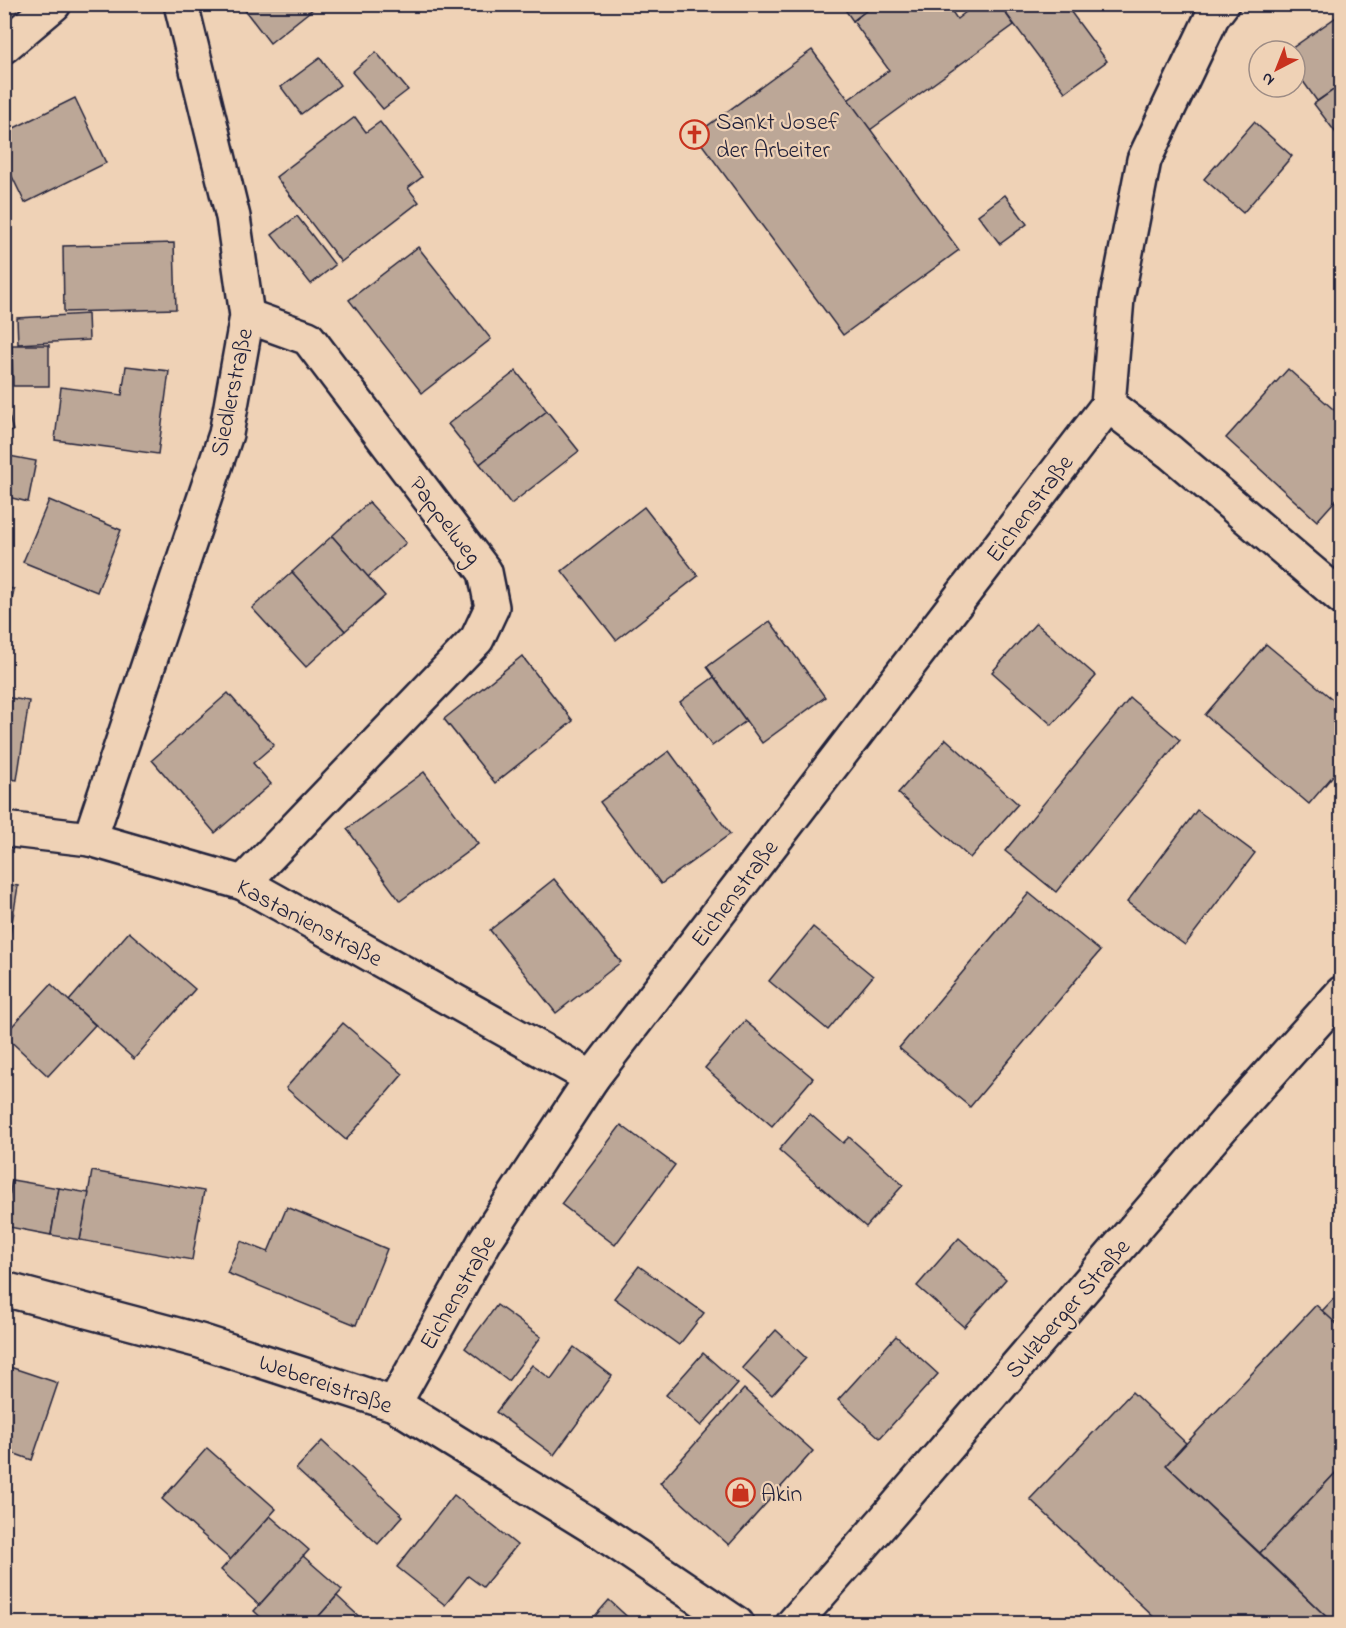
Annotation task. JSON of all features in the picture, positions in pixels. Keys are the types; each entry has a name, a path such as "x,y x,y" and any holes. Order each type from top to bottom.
{"street":[{"path":"4,46 54,4"},
{"name":"Siedlerstraße","path":"90,839 226,434 247,316 233,217 181,4"},
{"path":"1212,8 1144,160 1117,298 1108,405 1170,452 1341,598"},
{"name":"Pappelweg","path":"243,883 477,639 492,607 485,572 308,338 247,316"},
{"name":"Eichenstraße","path":"394,1404 485,1242 592,1078 1108,405"},
{"name":"Kastanienstraße","path":"4,829 90,839 243,883 592,1078"},
{"name":"Sulzberger Straße","path":"793,1623 883,1522 1228,1120 1341,993"},
{"name":"Webereistraße","path":"4,1289 200,1341 394,1404 595,1527 737,1623"}],"building":[{"path":"240,4 319,4 270,43"},
{"path":"841,4 875,4 853,21"},
{"path":"875,4 947,4 957,19 976,4 999,4 1014,25 870,130 848,100 889,70 853,21"},
{"path":"999,4 1065,4 1107,61 1065,92"},
{"path":"1342,13 1342,84 1317,101 1307,87 1307,39 1305,39"},
{"path":"812,50 959,250 843,335 695,135"},
{"path":"376,52 408,90 383,109 352,72"},
{"path":"320,58 340,85 301,114 281,87"},
{"path":"1342,84 1342,141 1314,104"},
{"path":"75,98 106,163 25,203 4,160 4,133"},
{"path":"355,117 366,132 380,122 422,177 408,188 419,202 341,262 276,177"},
{"path":"1254,122 1292,156 1243,213 1204,179"},
{"path":"1005,195 1027,224 1000,244 978,215"},
{"path":"297,216 335,265 311,284 272,235"},
{"path":"174,243 176,309 64,312 63,246"},
{"path":"418,247 491,339 422,393 349,300"},
{"path":"88,314 89,340 18,344 17,318"},
{"path":"12,345 49,345 49,386 13,386"},
{"path":"126,366 169,371 158,454 55,440 61,387 122,395"},
{"path":"1288,369 1342,417 1342,493 1317,521 1226,438"},
{"path":"516,371 547,411 480,464 448,424"},
{"path":"4,396 13,431 4,433"},
{"path":"547,411 579,451 511,504 480,464"},
{"path":"4,455 36,461 28,502 4,496"},
{"path":"49,500 121,530 97,592 23,562"},
{"path":"369,502 406,543 368,577 332,536"},
{"path":"644,507 698,576 616,640 562,571"},
{"path":"332,536 385,596 345,631 292,572"},
{"path":"292,572 345,631 306,667 252,608"},
{"path":"4,587 14,589 4,644"},
{"path":"770,621 825,697 762,743 707,667"},
{"path":"1036,623 1096,676 1052,725 992,672"},
{"path":"1266,644 1342,707 1342,765 1309,804 1205,715"},
{"path":"522,656 573,721 495,783 444,719"},
{"path":"714,677 746,721 712,746 680,702"},
{"path":"228,693 274,745 253,763 271,784 215,833 152,760"},
{"path":"4,697 29,701 17,780 4,778"},
{"path":"1130,698 1180,740 1056,892 1005,851"},
{"path":"946,739 1018,804 970,858 898,793"},
{"path":"669,751 730,834 661,884 600,802"},
{"path":"424,772 478,844 400,901 347,829"},
{"path":"1197,810 1255,853 1185,945 1127,902"},
{"path":"554,879 621,962 556,1013 490,930"},
{"path":"4,884 18,886 7,954 4,953"},
{"path":"1029,893 1100,951 970,1107 899,1048"},
{"path":"813,927 873,976 828,1030 769,981"},
{"path":"129,932 195,989 134,1059 69,1001"},
{"path":"51,984 95,1025 48,1076 4,1035"},
{"path":"745,1021 813,1078 772,1126 705,1068"},
{"path":"343,1023 403,1074 346,1140 286,1088"},
{"path":"810,1114 843,1143 849,1137 903,1185 866,1227 779,1150"},
{"path":"621,1125 675,1165 615,1245 561,1204"},
{"path":"92,1171 204,1191 192,1260 80,1240"},
{"path":"12,1180 59,1188 51,1235 4,1226"},
{"path":"59,1188 89,1193 80,1240 51,1235"},
{"path":"287,1207 387,1249 356,1325 227,1273 241,1241 268,1252"},
{"path":"959,1238 1006,1279 964,1327 917,1286"},
{"path":"639,1266 704,1313 679,1345 614,1298"},
{"path":"1342,1290 1342,1329 1322,1311"},
{"path":"497,1305 541,1337 508,1381 465,1348"},
{"path":"1316,1305 1342,1329 1342,1466 1260,1553 1166,1465"},
{"path":"776,1330 806,1358 772,1395 742,1368"},
{"path":"896,1336 938,1374 880,1438 838,1400"},
{"path":"574,1347 612,1376 554,1455 496,1412 532,1365 551,1379"},
{"path":"703,1353 738,1384 701,1426 666,1395"},
{"path":"4,1365 58,1383 32,1460 4,1450"},
{"path":"744,1389 813,1451 729,1545 660,1483"},
{"path":"1132,1392 1186,1443 1166,1465 1334,1624 1161,1624 1030,1499"},
{"path":"322,1441 403,1516 378,1544 296,1469"},
{"path":"207,1448 276,1509 231,1560 162,1499"},
{"path":"1342,1466 1342,1624 1334,1624 1260,1553"},
{"path":"454,1495 517,1545 483,1587 468,1576 445,1605 397,1567"},
{"path":"270,1516 309,1550 259,1605 221,1570"},
{"path":"303,1556 342,1590 312,1624 268,1624 254,1611"},
{"path":"337,1596 367,1624 312,1624"},
{"path":"609,1600 635,1624 588,1624"}],"place":[{"name":"Sankt Josef der Arbeiter","path":"695,135"},
{"name":"Akin","path":"740,1493"}]}
